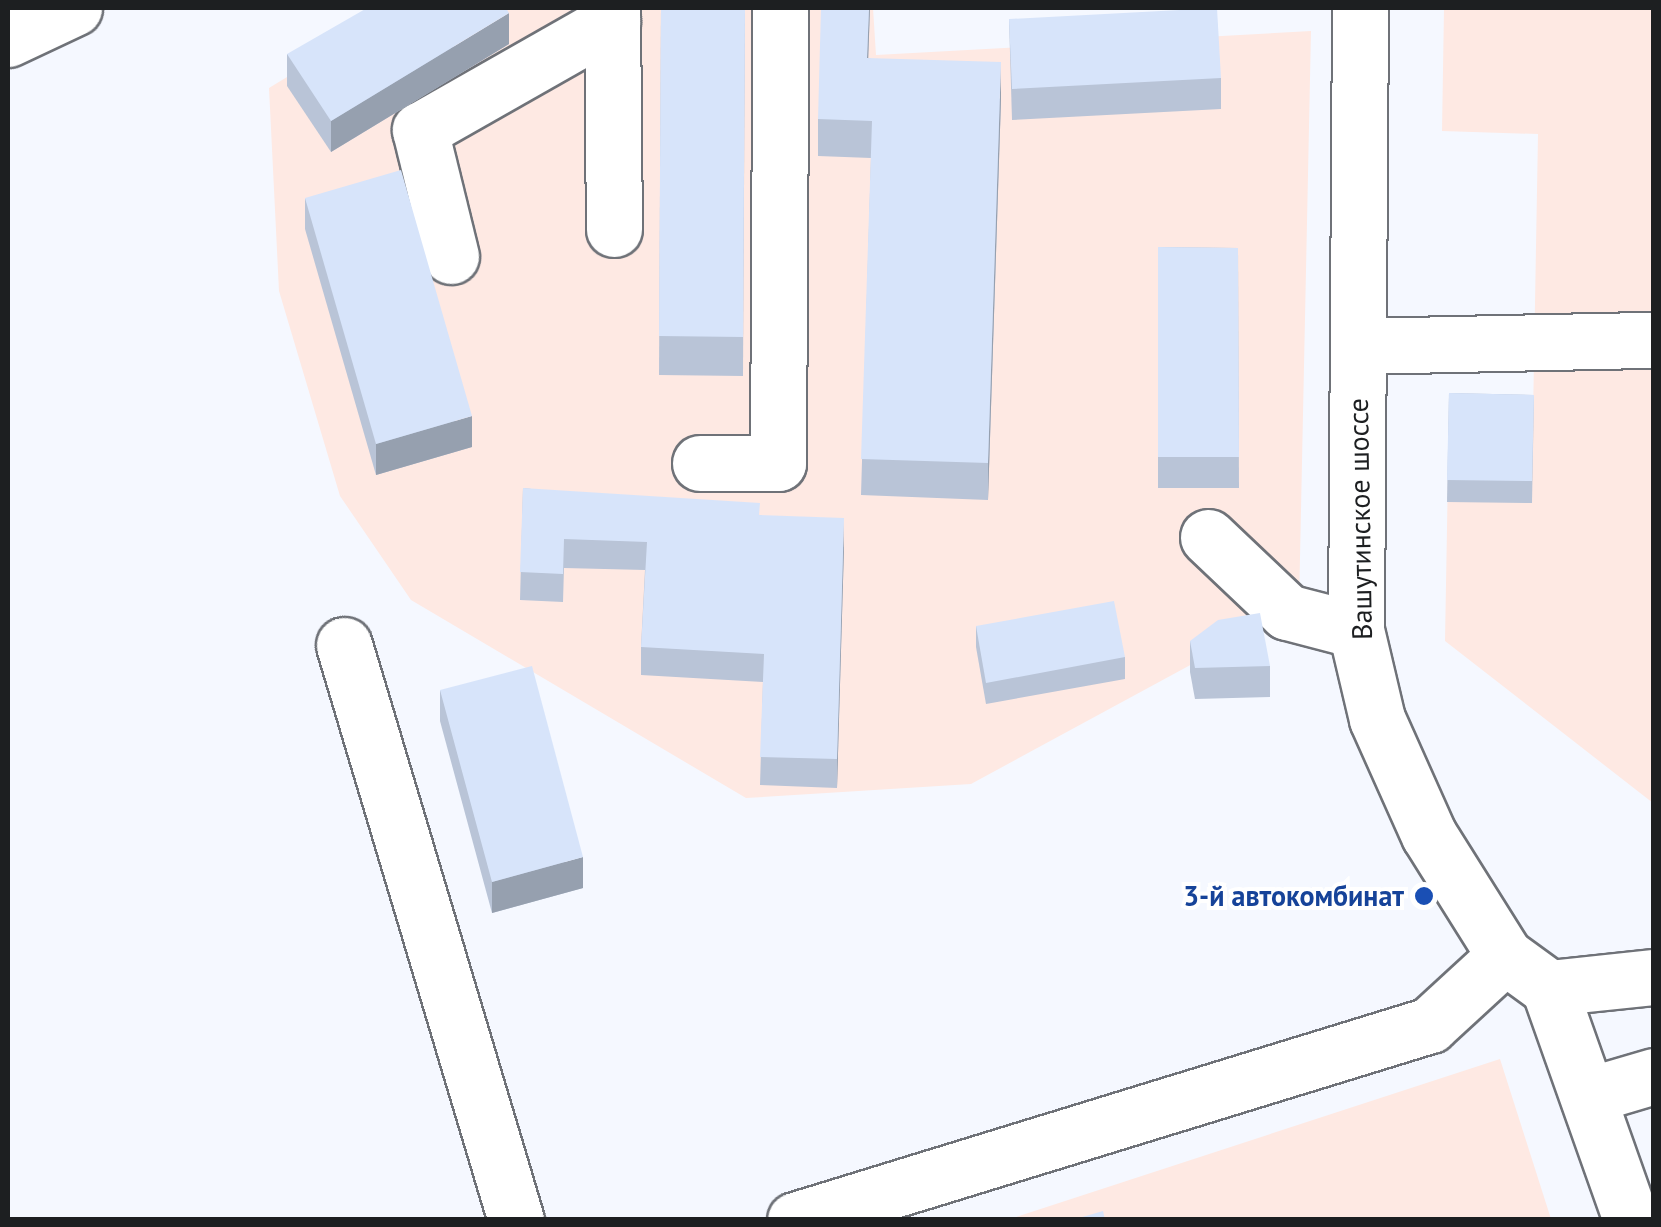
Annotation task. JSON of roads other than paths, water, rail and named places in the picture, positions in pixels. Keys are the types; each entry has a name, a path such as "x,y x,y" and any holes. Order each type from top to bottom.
{"street":[{"path":"8,39 74,8"},
{"path":"700,463 778,464 780,8"},
{"name":"Вашутинское шоссе","path":"1360,8 1356,630 1400,772 1454,882 1506,956 1549,988"},
{"path":"612,14 614,229"},
{"path":"451,256 420,130 612,14"},
{"path":"1358,346 1654,340"},
{"path":"1208,537 1287,612 1356,630"},
{"path":"344,646 516,1220"},
{"path":"795,1220 1430,1025 1506,956"},
{"path":"1631,1220 1594,1094 1549,988 1654,977"},
{"path":"1594,1094 1654,1076"}],"place":[{"name":"3-й автокомбинат","path":"1424,896"}]}
